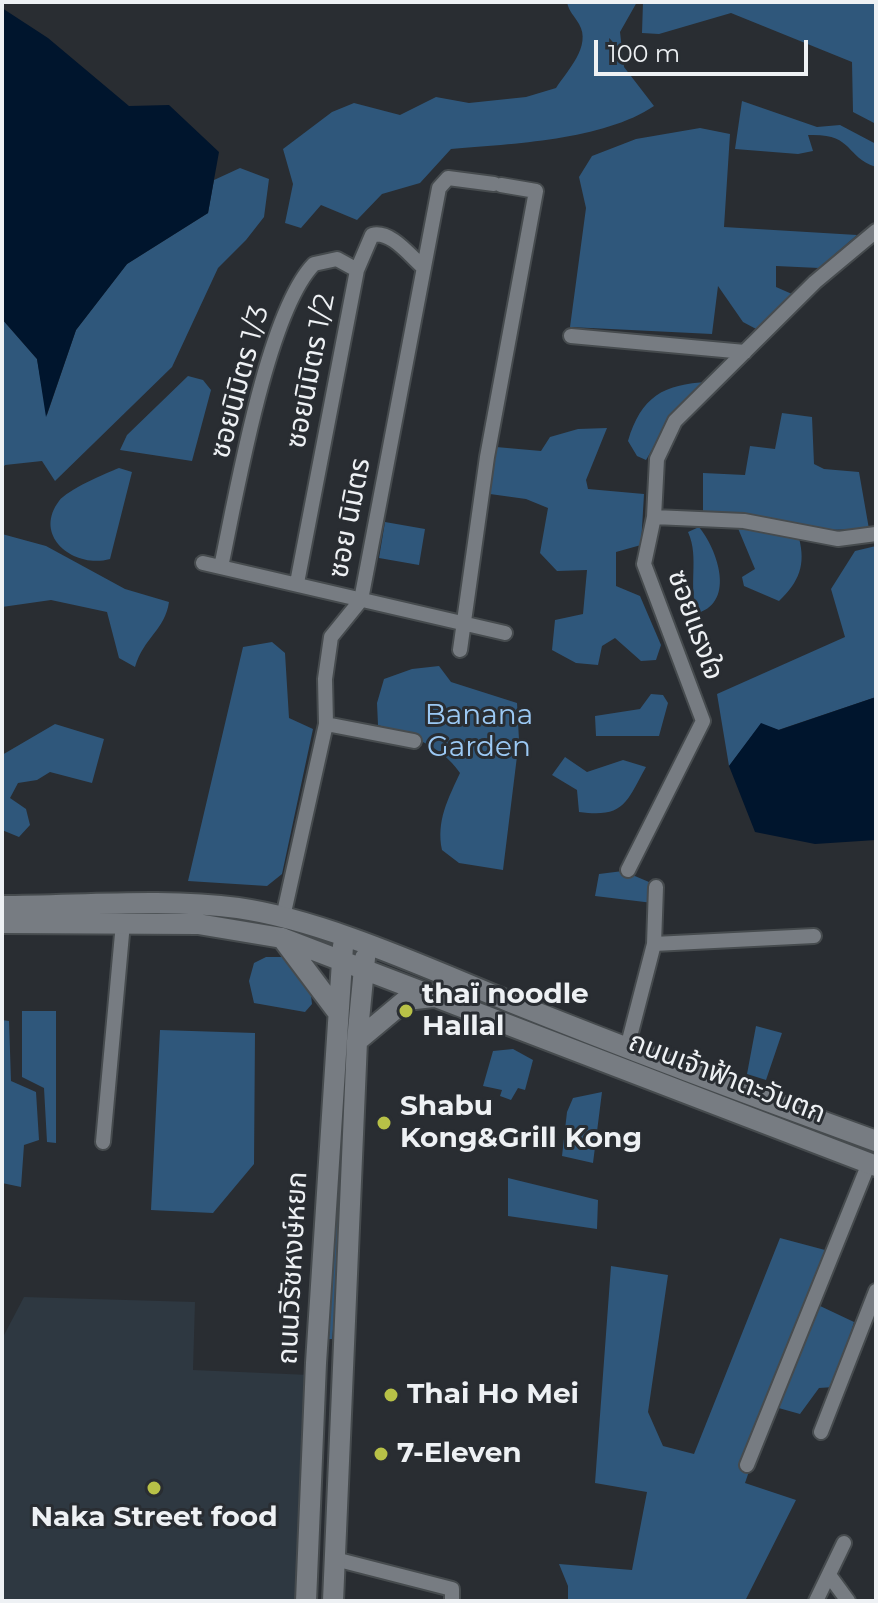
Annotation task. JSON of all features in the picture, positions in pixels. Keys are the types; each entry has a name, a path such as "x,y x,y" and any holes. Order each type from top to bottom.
{"main road":[{"name":"ถนนเจ้าฟ้าตะวันตก","path":"2,906 193,906 236,908 283,917 876,1141"},
{"name":"ถนนเจ้าฟ้าตะวันตก","path":"2,923 213,925 282,938 873,1164"},
{"path":"282,938 336,1010"},
{"name":"ถนนวิรัชหงษ์หยก","path":"306,1601 316,1363 336,1010 343,938"},
{"name":"ถนนวิรัชหงษ์หยก","path":"333,1601 357,1041 366,946"},
{"path":"357,1041 406,1000 426,996 445,999"},
{"path":"316,1363 344,1363"}],"street":[{"name":"ซอย นิมิตร","path":"283,917 326,724 325,679 331,637 361,600 443,181 459,178 536,191 487,457 464,625"},
{"name":"ซอยแรงใจ","path":"628,870 703,721 644,564 654,517 657,459 675,421 815,282 876,231"},
{"name":"ซอยนิมิตร 1/2","path":"297,583 357,270 372,235 379,233 387,236 424,268"},
{"name":"ซอยนิมิตร 1/3","path":"221,567 269,360 289,301 314,264 337,259 357,270"},
{"path":"571,336 745,352"},
{"path":"654,517 744,521 838,539 876,534"},
{"path":"203,563 505,633"},
{"path":"460,650 464,625"},
{"path":"326,724 414,741"},
{"path":"627,1048 654,944 656,887"},
{"path":"103,1142 123,923"},
{"path":"654,944 814,936"},
{"path":"747,1465 873,1164"},
{"path":"821,1432 876,1291"},
{"path":"816,1601 844,1543"},
{"path":"335,1559 452,1589 452,1601"},
{"path":"829,1575 848,1601"}],"shaded area":[{"path":"2,8 48,38 129,106 169,105 219,152 208,213 127,264 76,330 46,417 37,359 2,319"},
{"path":"876,697 876,840 815,844 755,832 729,766 761,723 779,730"},
{"name":"Naka Street food","path":"24,1297 195,1302 193,1370 310,1375 301,1601 2,1601 2,1339"}],"green space":[{"path":"567,2 637,2 620,32 624,67 654,106 610,126 584,133 451,149 420,183 382,194 357,220 321,205 301,228 285,223 293,184 283,149 332,112 354,103 400,115 436,97 469,103 526,97 556,88 576,58 582,41 579,24"},
{"path":"643,2 876,2 876,124 853,112 852,62 731,13 659,34 642,33"},
{"path":"742,101 817,127 840,125 876,144 876,167 858,157 841,141 823,135 808,135 813,151 798,154 735,149"},
{"path":"700,128 730,134 724,227 857,235 819,268 776,266 776,287 792,294 758,330 743,322 718,286 712,334 570,327 586,208 579,177 592,156 636,139"},
{"path":"240,168 269,179 264,217 218,268 172,367 55,481 42,461 5,465 2,469 2,319 37,359 47,415 76,330 127,264 208,213 214,180"},
{"path":"188,376 203,380 211,390 192,461 120,450 127,435"},
{"path":"708,382 674,412 646,460 637,456 628,441 633,426 647,404 666,390"},
{"path":"782,413 812,417 814,464 824,469 859,472 869,529 823,530 703,513 703,473 745,475 750,446 775,449"},
{"path":"607,428 586,480 588,489 644,494 641,545 616,552 616,586 640,596 661,645 656,660 641,661 615,638 602,646 598,665 576,663 552,650 555,620 583,614 587,570 557,571 540,553 548,508 526,499 490,494 496,447 541,451 550,437 578,429"},
{"path":"119,468 132,472 110,559 97,561 71,555 54,538 51,527 52,514 59,501 78,487"},
{"path":"385,522 425,529 419,565 379,558"},
{"path":"737,526 799,538 802,557 799,572 792,587 779,601 744,586 742,577 755,569"},
{"path":"699,527 717,561 720,586 717,598 710,607 698,613 693,593 693,552 688,532"},
{"path":"2,534 46,546 125,589 169,602 163,620 135,667 119,658 107,612 51,600 2,607"},
{"path":"876,546 876,697 778,730 761,724 729,766 717,694 845,637 831,589 855,551"},
{"path":"272,642 285,653 289,718 313,729 282,874 267,886 188,881 243,647"},
{"name":"Banana Garden","path":"439,666 451,682 517,703 519,740 503,870 459,863 442,850 442,820 460,773 434,748 378,725 377,703 384,679 412,669"},
{"path":"651,694 663,695 668,703 659,736 596,736 595,716 640,709"},
{"path":"55,724 104,739 92,783 50,772 37,780 18,783 10,798 26,809 30,825 19,837 2,830 2,755"},
{"path":"565,757 587,772 623,760 646,767 628,799 615,810 606,813 579,812 577,790 552,775"},
{"path":"623,871 649,882 653,903 595,896 599,874"},
{"path":"266,957 295,957 310,987 312,1004 305,1012 254,1003 249,981 254,963"},
{"path":"351,993 342,1245 332,1339 329,1339 345,1026"},
{"path":"22,1011 56,1011 56,1143 47,1142 44,1088 22,1077"},
{"path":"2,1020 9,1021 11,1081 36,1092 39,1140 24,1145 21,1187 2,1183"},
{"path":"756,1026 782,1033 766,1080 747,1074"},
{"path":"160,1030 255,1033 254,1164 213,1213 151,1210"},
{"path":"513,1049 533,1060 525,1090 518,1088 511,1100 500,1096 502,1090 483,1086 493,1051"},
{"path":"602,1092 593,1163 562,1156 567,1112 573,1098"},
{"path":"508,1178 598,1200 597,1229 508,1216"},
{"path":"780,1238 825,1250 745,1483 796,1500 745,1601 568,1601 568,1586 559,1564 632,1570 647,1492 595,1483 611,1266 668,1275 648,1412 663,1446 694,1454"},
{"path":"818,1305 854,1322 834,1387 819,1388 800,1414 775,1407"}],"place":[{"name":"thaï noodle Hallal","path":"406,1011"},
{"name":"Shabu Kong&Grill Kong","path":"384,1123"},
{"name":"Thai Ho Mei","path":"391,1395"},
{"name":"7-Eleven","path":"381,1454"},
{"name":"Naka Street food","path":"154,1488"}]}
